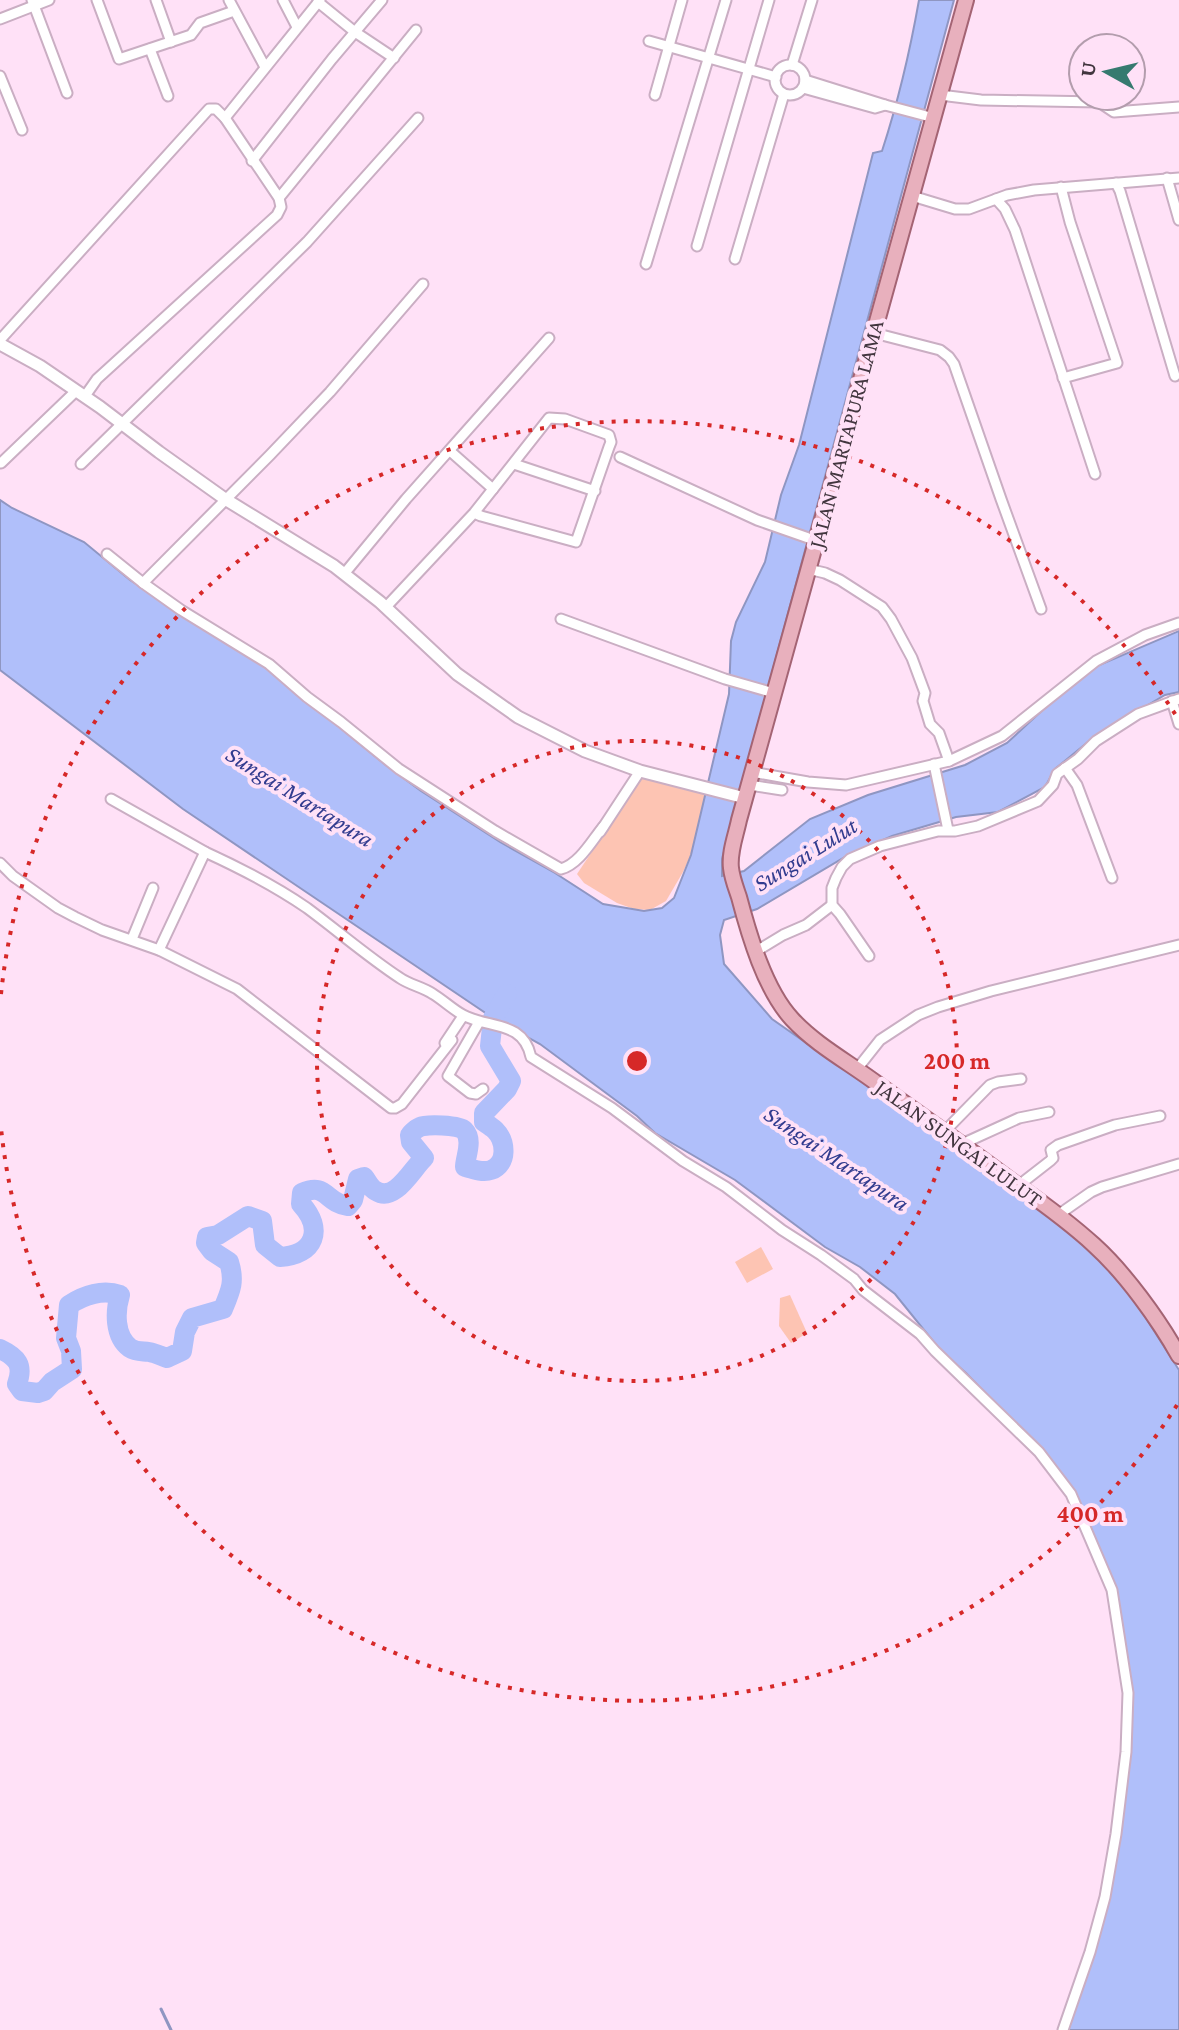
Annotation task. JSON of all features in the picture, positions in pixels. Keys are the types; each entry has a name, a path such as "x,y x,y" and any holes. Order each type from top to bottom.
{"main road":[{"name":"JALAN MARTAPURA LAMA","path":"731,869 732,849 772,693 912,196 929,116 940,95 966,0"},
{"name":"JALAN SUNGAI LULUT","path":"731,869 755,952 775,994 793,1021 821,1045 1058,1215 1110,1261 1177,1347"}],"street":[{"path":"0,19 33,2 49,0"},
{"path":"97,0 119,59 191,35 200,23 234,11"},
{"path":"156,0 171,42"},
{"path":"229,0 265,67"},
{"path":"283,0 297,27"},
{"path":"252,161 382,0"},
{"path":"655,95 682,0"},
{"path":"646,264 726,0"},
{"path":"697,246 769,0"},
{"path":"792,65 812,0"},
{"path":"225,118 319,1 355,32 394,58"},
{"path":"33,2 67,93"},
{"path":"279,198 416,30"},
{"path":"649,41 776,77"},
{"path":"150,49 168,96"},
{"path":"792,65 803,72 804,84 793,95 784,94 778,89 776,77 781,69 792,65"},
{"path":"0,76 22,130"},
{"path":"804,84 929,116"},
{"path":"735,259 784,94"},
{"path":"940,95 981,100 1099,102 1114,112 1179,107"},
{"path":"1,463 80,394 97,379 277,215 281,207 279,198 216,109 209,109 0,342 40,366 80,394 123,424 225,499 318,555 386,607 457,674 534,726 585,751 640,771 702,786 782,790"},
{"path":"81,464 307,242 418,118"},
{"path":"1167,178 1179,220"},
{"path":"912,196 955,209 969,209 1007,195 1061,187 1179,178"},
{"path":"1116,183 1175,376"},
{"path":"1061,187 1117,363 1063,378"},
{"path":"996,199 1005,209 1015,230 1095,474"},
{"path":"143,583 330,392 423,284"},
{"path":"874,333 940,350 954,364 1041,609"},
{"path":"344,574 549,338"},
{"path":"386,607 474,513 549,418 560,418 609,435 611,442 580,534 574,543 474,513"},
{"path":"450,451 493,489"},
{"path":"620,457 770,525 815,540"},
{"path":"514,464 595,491"},
{"path":"107,554 181,610 269,664 399,769 561,869 567,868 578,858 603,827"},
{"path":"808,569 840,580 882,607 891,619 912,658 925,693 923,701 930,724 939,733 949,761"},
{"path":"561,619 772,693"},
{"path":"747,788 808,782 846,785 935,767 1002,736 1096,661 1145,635 1179,623"},
{"path":"869,956 832,905 832,888 842,867 850,859 880,846 948,827 955,831 978,826 1038,801 1053,785 1057,774 1096,741 1138,714 1176,700 1179,724"},
{"path":"935,767 948,827"},
{"path":"1065,768 1077,785 1112,878"},
{"path":"580,861 640,771"},
{"path":"111,799 304,906 404,981 431,992 463,1016 499,1025 519,1035 529,1047 531,1057 612,1108 854,1279 863,1290 920,1334 1039,1452 1071,1494 1112,1590 1128,1693 1126,1752 1105,1897 1063,2030"},
{"path":"159,950 205,852"},
{"path":"0,863 58,908 102,930 159,950 237,989 391,1108 402,1104 452,1040"},
{"path":"132,939 153,888"},
{"path":"755,952 806,925 832,905"},
{"path":"857,1069 880,1040 918,1015 938,1007 1179,945"},
{"path":"444,1050 443,1046 463,1016"},
{"path":"483,1022 448,1076 470,1093 480,1093 483,1089"},
{"path":"944,1132 990,1085 1021,1079"},
{"path":"962,1144 1019,1118 1049,1112"},
{"path":"1018,1186 1053,1158 1051,1150 1058,1145 1115,1125 1160,1116"},
{"path":"1058,1215 1102,1187 1179,1164"}],"shaded area":[{"path":"641,778 707,793 699,837 683,872 666,901 650,910 617,903 584,883 577,874"},
{"path":"761,1247 773,1269 747,1283 735,1262"},
{"path":"790,1295 807,1333 791,1343 779,1326 780,1298"}],"water":[{"path":"919,0 954,0 745,772 722,859 722,876 744,871 810,819 868,795 965,765 1007,743 1097,666 1179,631 1179,692 1165,695 1094,737 1055,769 1045,787 998,812 956,817 892,836 845,857 757,909 724,920 720,935 724,964 772,1019 1051,1214 1098,1258 1135,1301 1179,1370 1179,2030 1065,2030 1108,1899 1131,1690 1115,1591 1076,1498 1055,1465 941,1351 895,1294 860,1267 825,1247 735,1180 655,1133 637,1116 540,1044 493,1018 183,809 0,670 0,500 84,542 130,580 265,666 387,766 500,842 603,904 644,911 662,908 674,898 691,855 729,694 731,641 736,622 765,562 781,495 799,445 873,153 882,151 893,114"}],"waterway":[{"path":"0,1349 18,1362 20,1372 17,1384 22,1391 44,1391 72,1369 71,1351 66,1338 69,1305 87,1296 107,1293 120,1295 117,1323 125,1343 135,1350 167,1358 182,1351 185,1332 192,1318 223,1309 230,1291 232,1275 229,1262 212,1251 206,1243 207,1237 218,1235 248,1216 262,1221 265,1245 280,1257 301,1251 308,1246 314,1231 308,1213 301,1204 302,1193 321,1191 348,1206 353,1200 358,1179 364,1177 371,1187 383,1193 396,1189 424,1158 411,1142 410,1135 423,1126 461,1128 467,1134 469,1143 465,1167 485,1171 497,1167 503,1158 503,1146 499,1135 484,1122 484,1113 511,1081 490,1046 493,1018 507,994"},
{"path":"161,2009 171,2030"}],"water label":[{"name":"Sungai Martapura","path":"300,796"},
{"name":"Sungai Lulut","path":"805,854"},
{"name":"Sungai Martapura","path":"837,1158"}]}
